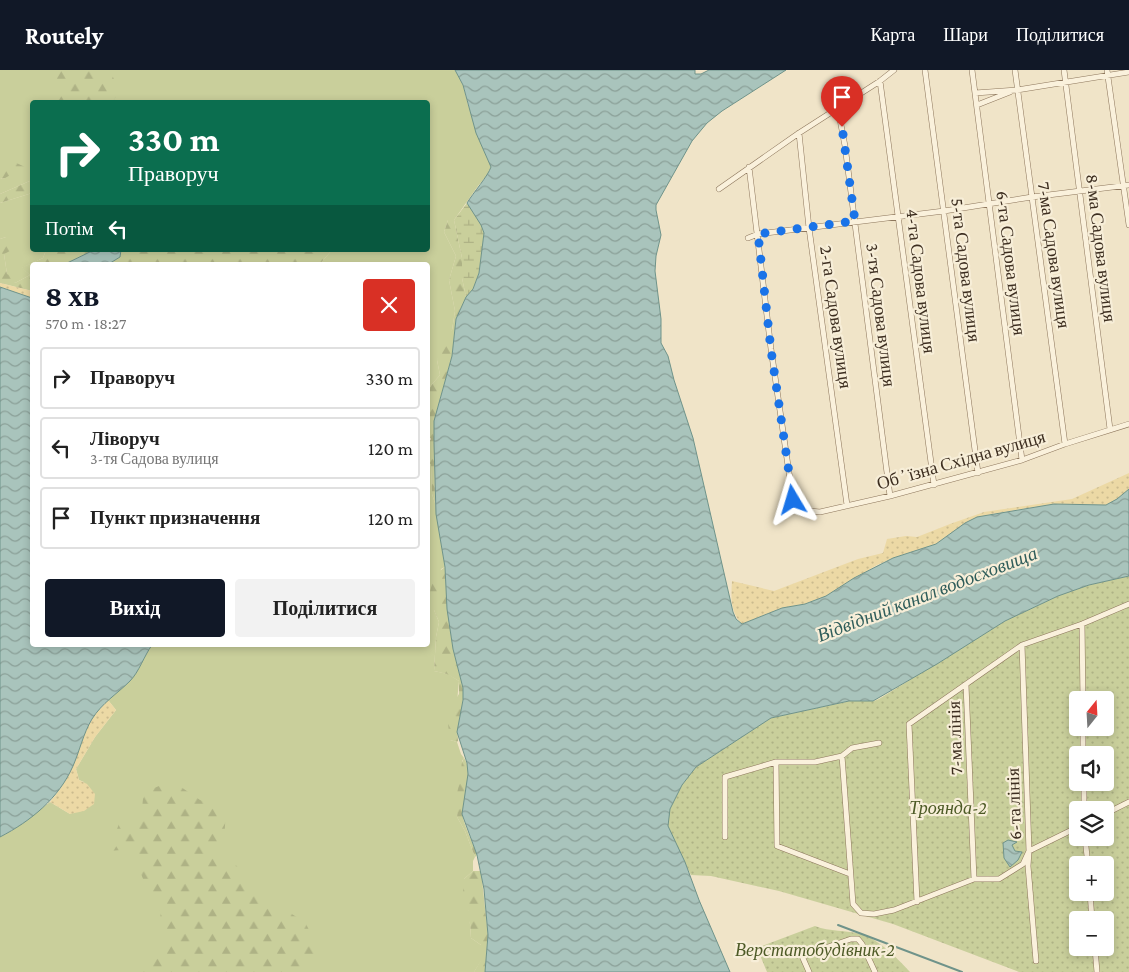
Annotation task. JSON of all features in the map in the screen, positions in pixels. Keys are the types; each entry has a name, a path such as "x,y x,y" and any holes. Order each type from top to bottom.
{"street":[{"path":"719,189 798,133 838,109 894,70"},
{"name":"5-та Садова вулиця","path":"926,70 978,473"},
{"name":"6-та Садова вулиця","path":"972,70 1022,460"},
{"name":"7-ма Садова вулиця","path":"1015,70 1065,444"},
{"name":"8-ма Садова вулиця","path":"1064,70 1110,429"},
{"path":"975,93 1017,90 1108,73 1129,72"},
{"path":"1108,73 1126,185 1129,225"},
{"name":"4-та Садова вулиця","path":"880,81 934,485"},
{"path":"977,105 1017,90"},
{"name":"3-тя Садова вулиця","path":"838,109 845,146 890,496"},
{"name":"2-га Садова вулиця","path":"798,133 847,505"},
{"path":"749,167 758,234"},
{"path":"748,238 758,234 944,211 1079,190 1126,185"},
{"name":"Обʼїзна Східна вулиця","path":"758,234 771,350 793,500 799,510 820,512 934,485 1022,460 1129,424"},
{"path":"917,902 910,724 1022,645 1082,624 1129,604"},
{"path":"1082,624 1083,691"},
{"name":"6-та лінія","path":"1022,645 1028,866 1036,961"},
{"name":"7-ма лінія","path":"966,685 974,879"},
{"path":"725,837 725,777 776,762 815,762 842,756 852,748 878,743"},
{"path":"842,756 853,904 862,913 874,914 894,910 974,879 999,879 1023,864 1029,851 1069,831"},
{"path":"776,762 777,846 850,874"},
{"path":"1114,810 1129,802"},
{"path":"809,972 802,956 851,938 858,939 862,944 875,972"},
{"path":"1096,956 1097,972"}],"green space":[{"path":"0,70 455,70 463,85 468,105 491,167 489,173 454,220 448,220 444,232 456,256 449,280 455,311 452,330 437,360 440,375 430,387 430,262 322,262 330,252 430,252 430,100 30,100 30,181 0,194 0,179 5,178 6,158 0,158"},
{"path":"47,70 109,70 115,82 117,94 114,100 55,100 55,90"},
{"path":"0,158 6,158 25,167 0,179"},
{"path":"30,181 30,194 0,203 0,194"},
{"path":"30,194 30,252 45,252 43,258 30,262 30,264 22,268 30,275 15,283 7,274 4,254 6,237 0,239 0,203"},
{"path":"467,203 482,225 484,233 479,273 473,289 466,297 462,278 462,258 454,220"},
{"path":"448,220 454,220 462,258 462,278 466,297 456,319 452,356 434,421 435,503 432,494 430,464 430,387 440,375 437,360 439,339 452,330 455,311 449,280 456,256 444,232"},
{"path":"6,237 14,249 4,254 7,274 13,276 15,283 30,275 30,290 0,283 0,239"},
{"path":"45,252 90,252 69,262 34,262 43,258"},
{"path":"121,252 330,252 322,262 112,262 120,257"},
{"path":"30,264 30,275 21,268"},
{"path":"431,463 432,494 445,567 441,569 434,610 439,622 434,671 448,674 459,681 456,712 450,740 457,742 464,758 462,761 466,777 457,817 465,831 475,857 473,871 464,879 471,938 481,945 481,961 474,972 0,972 0,837 16,828 50,802 70,814 84,782 79,780 76,769 95,737 116,710 108,700 131,679 151,647 430,647"},
{"path":"445,567 453,647 463,688 457,742 450,740 448,724 456,712 453,703 459,694 459,681 447,674 434,671 439,622 430,592 434,575"},
{"name":"Троянда-2","path":"1129,576 1129,972 1019,972 893,924 779,891 711,876 691,875 671,836 668,820 670,809 682,785 696,767 771,718 850,701 874,701 879,699 1005,621 1058,596 1089,585"},
{"path":"464,758 467,764 468,779 463,817 477,855 475,857 465,831 457,817 458,807 455,801 460,781 465,777 462,768"},
{"path":"159,786 181,787 200,800 226,809 224,842 220,854 231,860 270,901 305,922 318,948 303,969 306,972 138,972 147,957 166,950 159,923 161,913 150,895 135,860 121,850 109,851 120,821 141,818 143,799 147,791"},
{"path":"473,871 481,871 488,935 485,972 474,972 481,960 481,945 471,938 470,923 466,916 469,911 462,903 464,879"},
{"name":"Верстатобудівник-2","path":"815,926 861,934 875,940 910,972 767,972 757,948"}],"sand":[{"path":"0,283 30,290 30,297 0,287"},
{"path":"1129,473 1129,489 1118,499 1106,505 1054,504 991,514 965,523 936,544 877,565 826,596 805,604 782,608 742,624 733,609 732,581 774,591 858,559 883,553 887,539 906,536 917,537 984,512 1072,499"},
{"path":"108,700 116,710 95,737 76,769 79,780 87,784 95,794 94,804 84,811 70,814 50,802 61,788 73,766 84,734 92,718"}],"water":[{"name":"Відвідний канал водосховища","path":"455,70 695,70 695,74 701,74 709,70 786,70 722,111 707,123 692,141 656,205 661,235 655,271 661,319 661,343 668,356 693,438 733,612 736,619 742,624 782,608 805,604 826,596 854,578 893,558 936,544 965,523 977,517 1054,504 1106,505 1129,489 1129,576 1089,585 1058,596 1005,621 937,664 873,701 849,701 771,718 696,767 682,785 670,809 668,826 685,862 730,972 485,972 488,935 484,889 477,855 462,814 468,774 467,763 457,732 463,700 463,688 453,649 447,609 445,567 436,514 434,421 452,356 456,319 466,297 473,289 479,273 484,233 467,203 491,167 476,133 463,85"},
{"path":"90,252 121,252 120,257 112,262 69,262"},
{"path":"0,287 30,297 30,647 151,647 133,677 105,703 92,719 73,766 60,788 43,808 23,824 0,837"},
{"path":"1008,840 1017,842 1012,845 1015,851 1022,852 1018,860 1010,867 1004,858 1003,843"}],"waterway":[{"path":"838,925 962,972"}],"route":[{"path":"793,500 771,350 758,248 758,234 855,221 842,127"}]}
